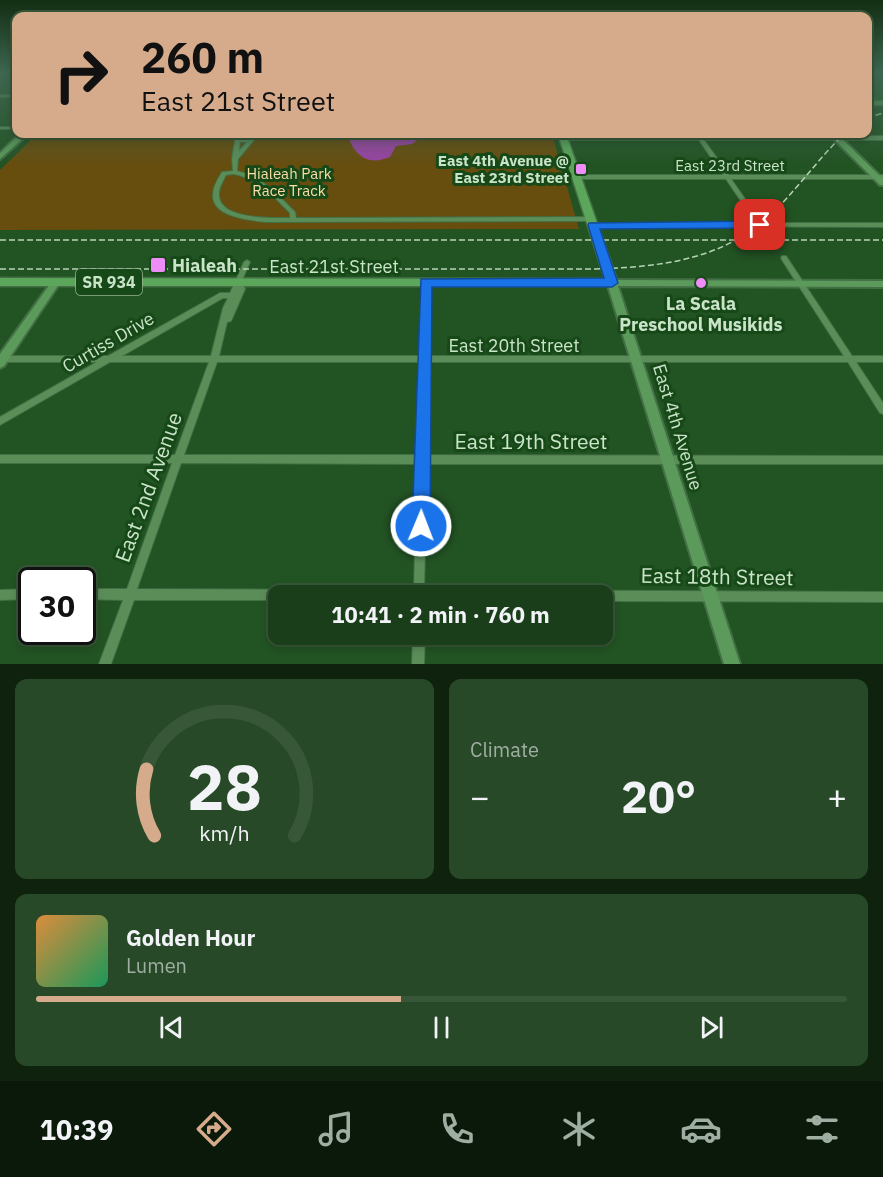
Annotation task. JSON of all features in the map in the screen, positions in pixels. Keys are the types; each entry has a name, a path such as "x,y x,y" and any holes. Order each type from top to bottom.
{"main road":[{"path":"0,157 20,138"},
{"name":"East 4th Avenue","path":"564,138 637,361 732,664"},
{"path":"838,138 881,179"},
{"name":"East 21st Street","path":"0,282 883,284"},
{"path":"1,360 56,282"}],"street":[{"path":"700,138 760,225"},
{"path":"235,159 235,170"},
{"path":"293,218 293,213 266,188 253,178 235,170 224,173 215,186 215,200 222,210 237,218 883,225"},
{"name":"East 23rd Street","path":"577,177 881,179"},
{"path":"784,258 883,410"},
{"path":"240,282 247,262"},
{"name":"East 2nd Avenue","path":"105,664 176,460 214,360 232,296 240,282"},
{"name":"East 2nd Avenue","path":"226,322 242,289 240,282"},
{"path":"419,585 426,282"},
{"name":"Curtiss Drive","path":"0,421 222,295 232,296"},
{"name":"East 20th Street","path":"1,360 883,360"},
{"name":"East 19th Street","path":"0,459 883,460"},
{"path":"0,594 18,594"},
{"name":"East 18th Street","path":"96,594 268,594"},
{"name":"East 18th Street","path":"613,595 883,597"},
{"path":"418,645 418,664"}],"green space":[{"name":"Hialeah Park Race Track","path":"33,138 553,138 579,229 0,230 0,170"}],"shaded area":[{"path":"349,138 420,138 412,144 396,146 390,157 382,160 362,157"}],"railway":[{"path":"872,116 883,113"},
{"path":"735,240 766,219 840,138"},
{"path":"0,240 735,240"},
{"path":"0,269 596,269 641,266 685,259 707,253 735,240"},
{"path":"735,240 883,240"}],"place":[{"name":"East 4th Avenue @ East 23rd Street","path":"581,169"},
{"name":"Hialeah","path":"158,265"},
{"name":"La Scala Preschool Musikids","path":"701,283"}],"route":[{"path":"421,526 426,282 612,283 593,225 760,225"}]}
